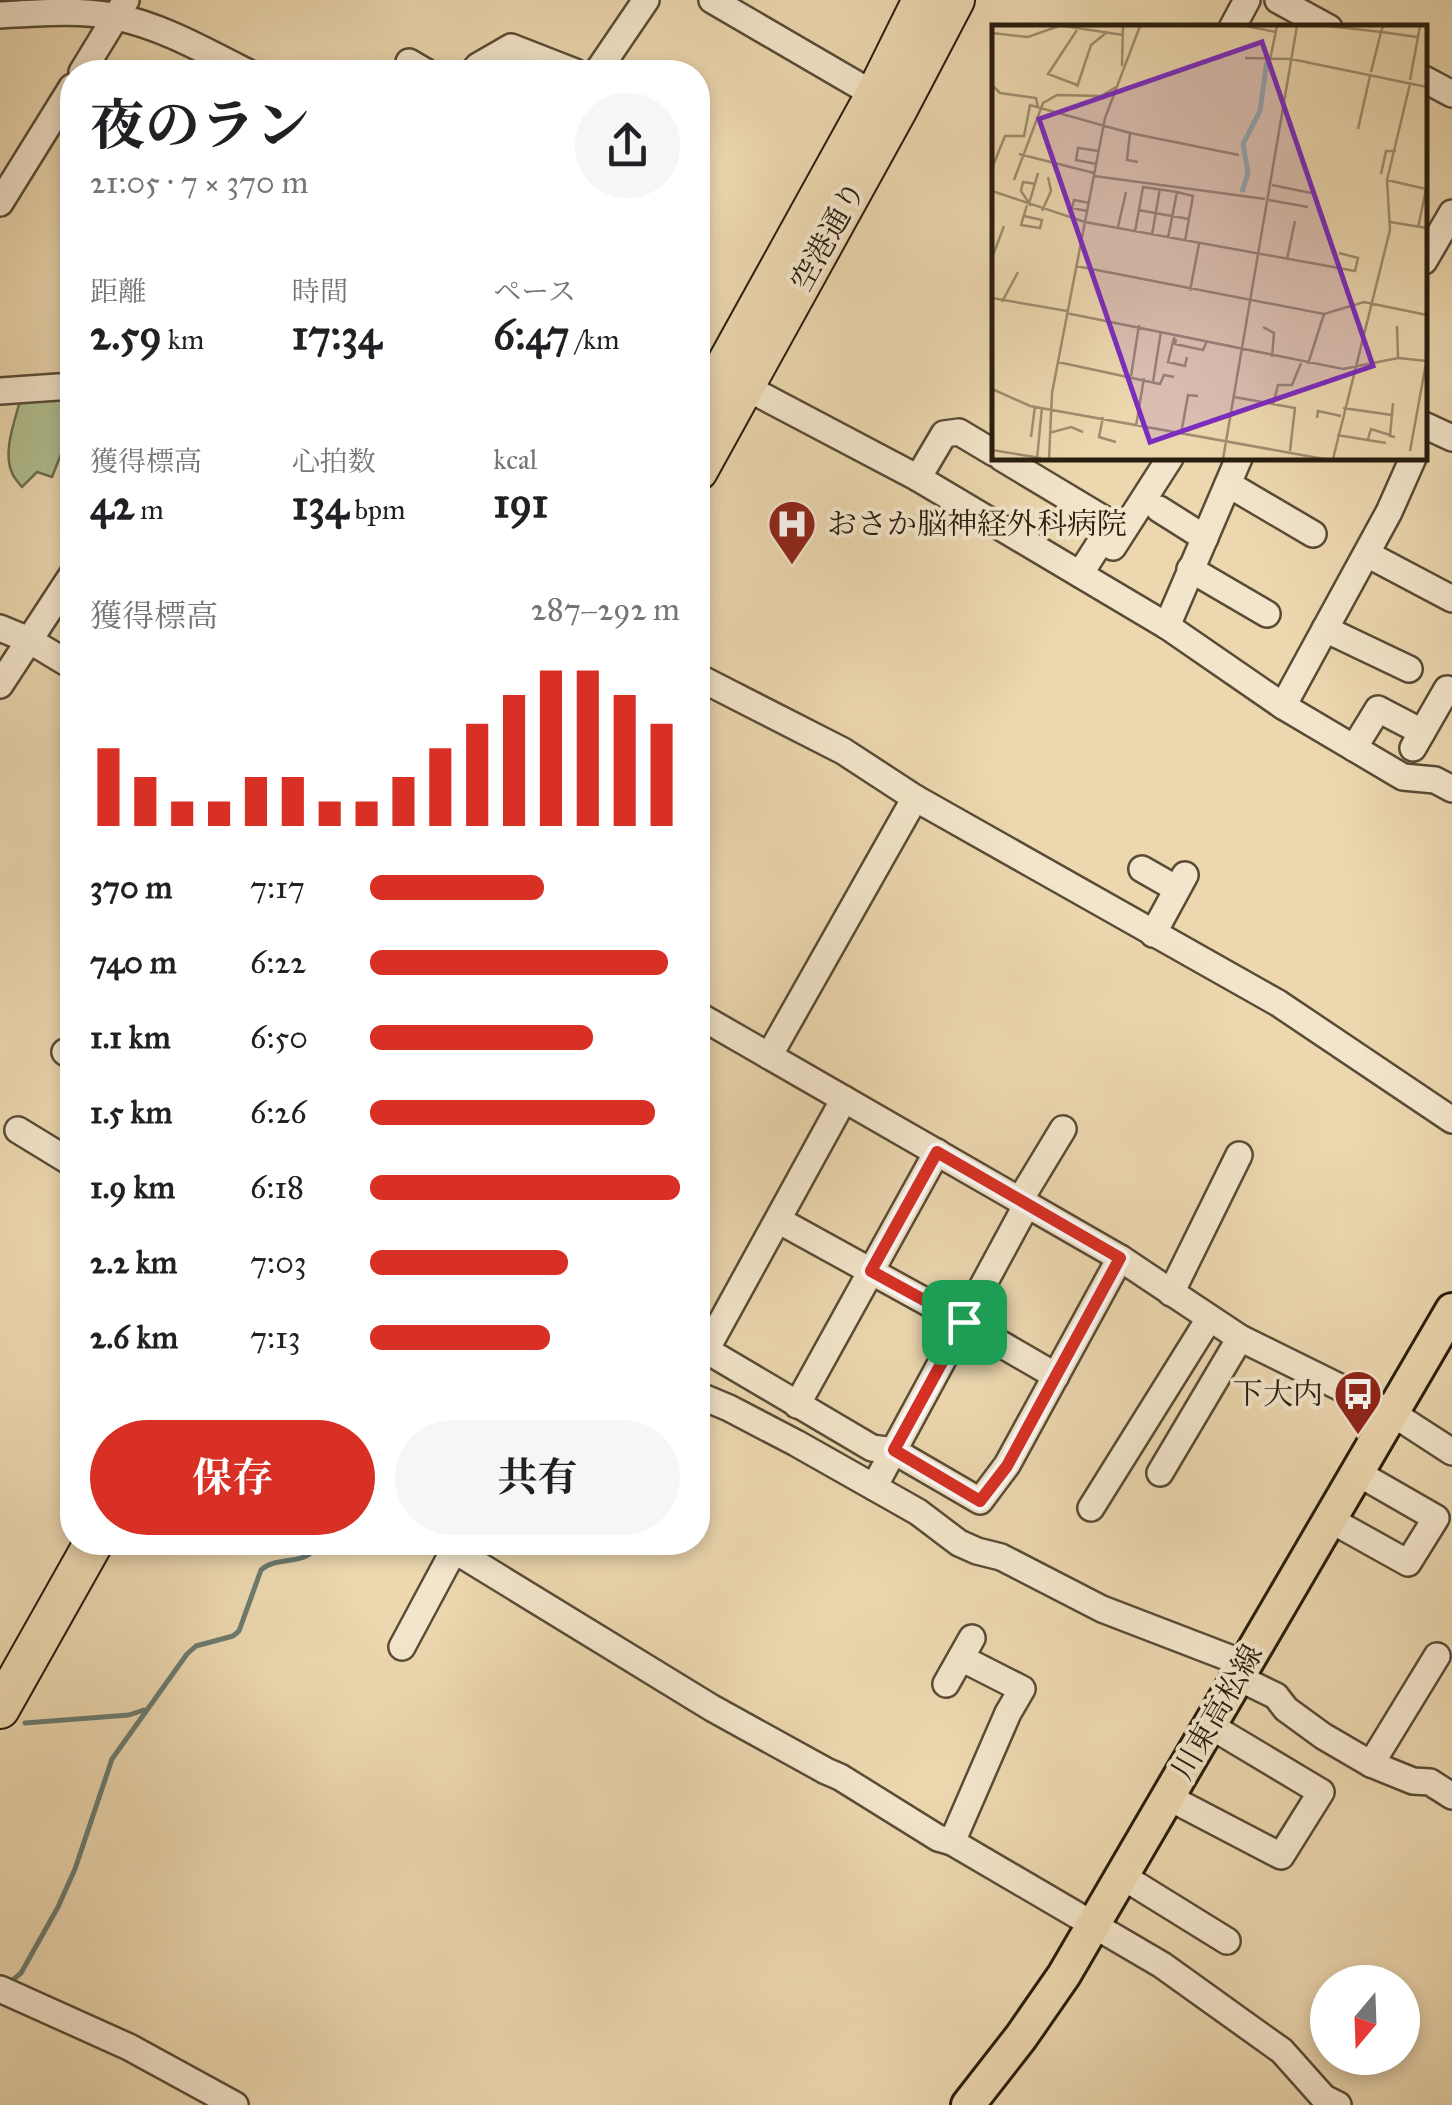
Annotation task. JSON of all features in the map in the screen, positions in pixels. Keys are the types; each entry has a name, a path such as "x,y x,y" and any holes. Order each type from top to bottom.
{"highway":[{"name":"空港通り","path":"710,420 721,374 875,94 922,0"},
{"name":"空港通り","path":"721,374 955,0"},
{"path":"0,1658 60,1550"},
{"path":"0,1709 87,1555"}],"main road":[{"name":"川東高松線","path":"968,2105 1054,1990 1452,1310"}],"street":[{"path":"605,60 646,0"},
{"path":"712,0 875,94"},
{"path":"1234,25 1247,0"},
{"path":"1278,0 1323,25"},
{"path":"0,15 121,8 224,60"},
{"path":"89,60 121,8"},
{"path":"488,60 511,47 544,60"},
{"path":"1427,81 1452,94"},
{"path":"0,203 60,106"},
{"path":"1427,256 1452,213"},
{"path":"721,374 918,478 1086,577 1283,706 1403,776 1435,780 1452,789"},
{"path":"0,391 60,387"},
{"path":"1427,429 1452,438"},
{"path":"918,478 944,434 959,432 992,452"},
{"path":"1005,460 1112,524 1086,577"},
{"path":"1086,577 1169,460"},
{"path":"1166,626 1238,460"},
{"path":"1283,706 1389,512 1412,460"},
{"path":"1228,484 1313,534"},
{"path":"1159,509 1205,538"},
{"path":"1366,554 1452,599"},
{"path":"1190,568 1267,614"},
{"path":"0,685 60,593"},
{"path":"0,628 60,659"},
{"path":"1326,629 1434,682 1417,740 1378,708 1354,748"},
{"path":"710,683 843,750 915,798 1278,1003 1452,1120"},
{"path":"769,1056 915,798"},
{"path":"1142,870 1181,882 1153,934"},
{"path":"710,1021 1120,1258 1240,1338 1392,1413 1452,1452"},
{"path":"710,1343 844,1099"},
{"path":"18,1130 60,1156"},
{"path":"874,1487 1063,1130"},
{"path":"797,1405 937,1152"},
{"path":"1171,1293 1239,1155"},
{"path":"778,1220 1056,1376"},
{"path":"710,1352 872,1448 894,1450 980,1501 1007,1466 1120,1258"},
{"path":"1090,1508 1209,1319"},
{"path":"1160,1473 1240,1338"},
{"path":"710,1400 796,1442 918,1512 959,1543 1001,1557 1102,1609 1241,1671 1323,1736 1372,1764 1413,1781 1430,1782 1452,1796"},
{"path":"1329,1519 1408,1563 1436,1518 1356,1472"},
{"path":"402,1646 443,1555"},
{"path":"462,1555 712,1708 840,1777 938,1838 952,1842 1162,1965 1282,2051 1324,2098 1338,2105"},
{"path":"946,1684 967,1648 1022,1689 952,1842"},
{"path":"1372,1764 1438,1656"},
{"path":"1168,1797 1281,1856 1321,1792 1209,1726"},
{"path":"1122,1876 1226,1941"},
{"path":"4,1991 129,2047 235,2105"}],"green space":[{"path":"60,394 60,457 52,477 37,472 22,487 12,473 8,455 21,397"}],"waterway":[{"path":"7,1985 21,1973 58,1907 112,1759 187,1654 196,1646 239,1631 261,1570 308,1555"},
{"path":"25,1723 129,1715 144,1710"}],"place":[{"name":"おさか脳神経外科病院","path":"792,566"},
{"name":"下大内","path":"1358,1436"}],"route":[{"path":"937,1152 1120,1258 1007,1466 980,1501 894,1450 964,1322 871,1271 937,1152"}]}
